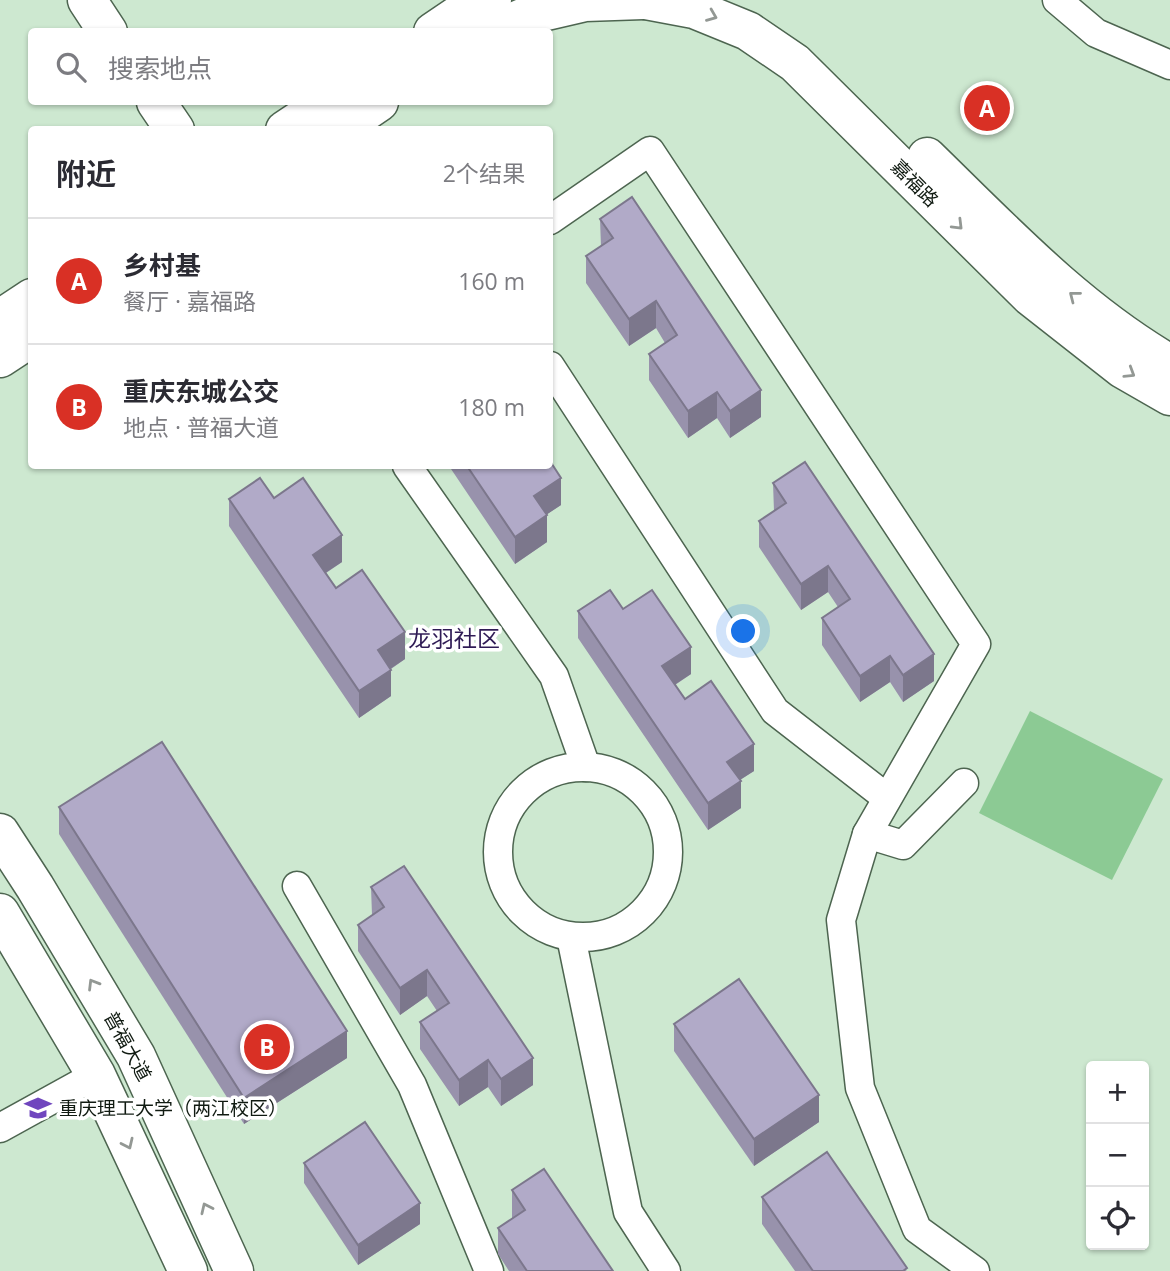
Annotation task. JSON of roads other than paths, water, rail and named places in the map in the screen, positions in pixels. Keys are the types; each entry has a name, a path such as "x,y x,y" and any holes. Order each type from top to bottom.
{"main road":[{"path":"87,0 105,28"},
{"path":"439,28 461,13 492,0"},
{"name":"嘉福路","path":"500,28 529,15 585,2 645,0 694,9 748,31 795,63 1030,296 1123,369 1170,397"},
{"name":"嘉福路","path":"738,0 763,11 813,46 1052,278 1139,346 1170,364"},
{"path":"158,105 172,126"},
{"path":"291,126 322,105"},
{"path":"344,126 375,105"},
{"path":"0,319 28,301"},
{"path":"0,358 28,340"},
{"name":"普福大道","path":"0,833 136,1056 234,1271"},
{"path":"0,913 96,1075 188,1271"}],"street":[{"path":"1057,0 1096,33 1170,65"},
{"path":"553,218 650,150 976,644 866,834 841,920 860,1088 917,1228 975,1271"},
{"path":"553,371 775,711 887,798"},
{"path":"409,469 554,676 586,767"},
{"path":"586,767 612,772 637,786 655,807 666,832 667,860 661,887 646,910 624,927 598,936 571,937 543,928 521,910 505,887 498,849 500,830 512,804 532,783 557,771 586,767"},
{"path":"866,834 903,845 964,783"},
{"path":"297,886 412,1085 489,1271"},
{"path":"571,937 628,1212 666,1271"},
{"path":"0,1128 96,1075"}],"place":[{"name":"乡村基","path":"987,108"},
{"name":"重庆东城公交","path":"267,1047"},
{"name":"重庆理工大学（两江校区）","path":"38,1108"}],"district":[{"name":"龙羽社区","path":"454,638"}]}
